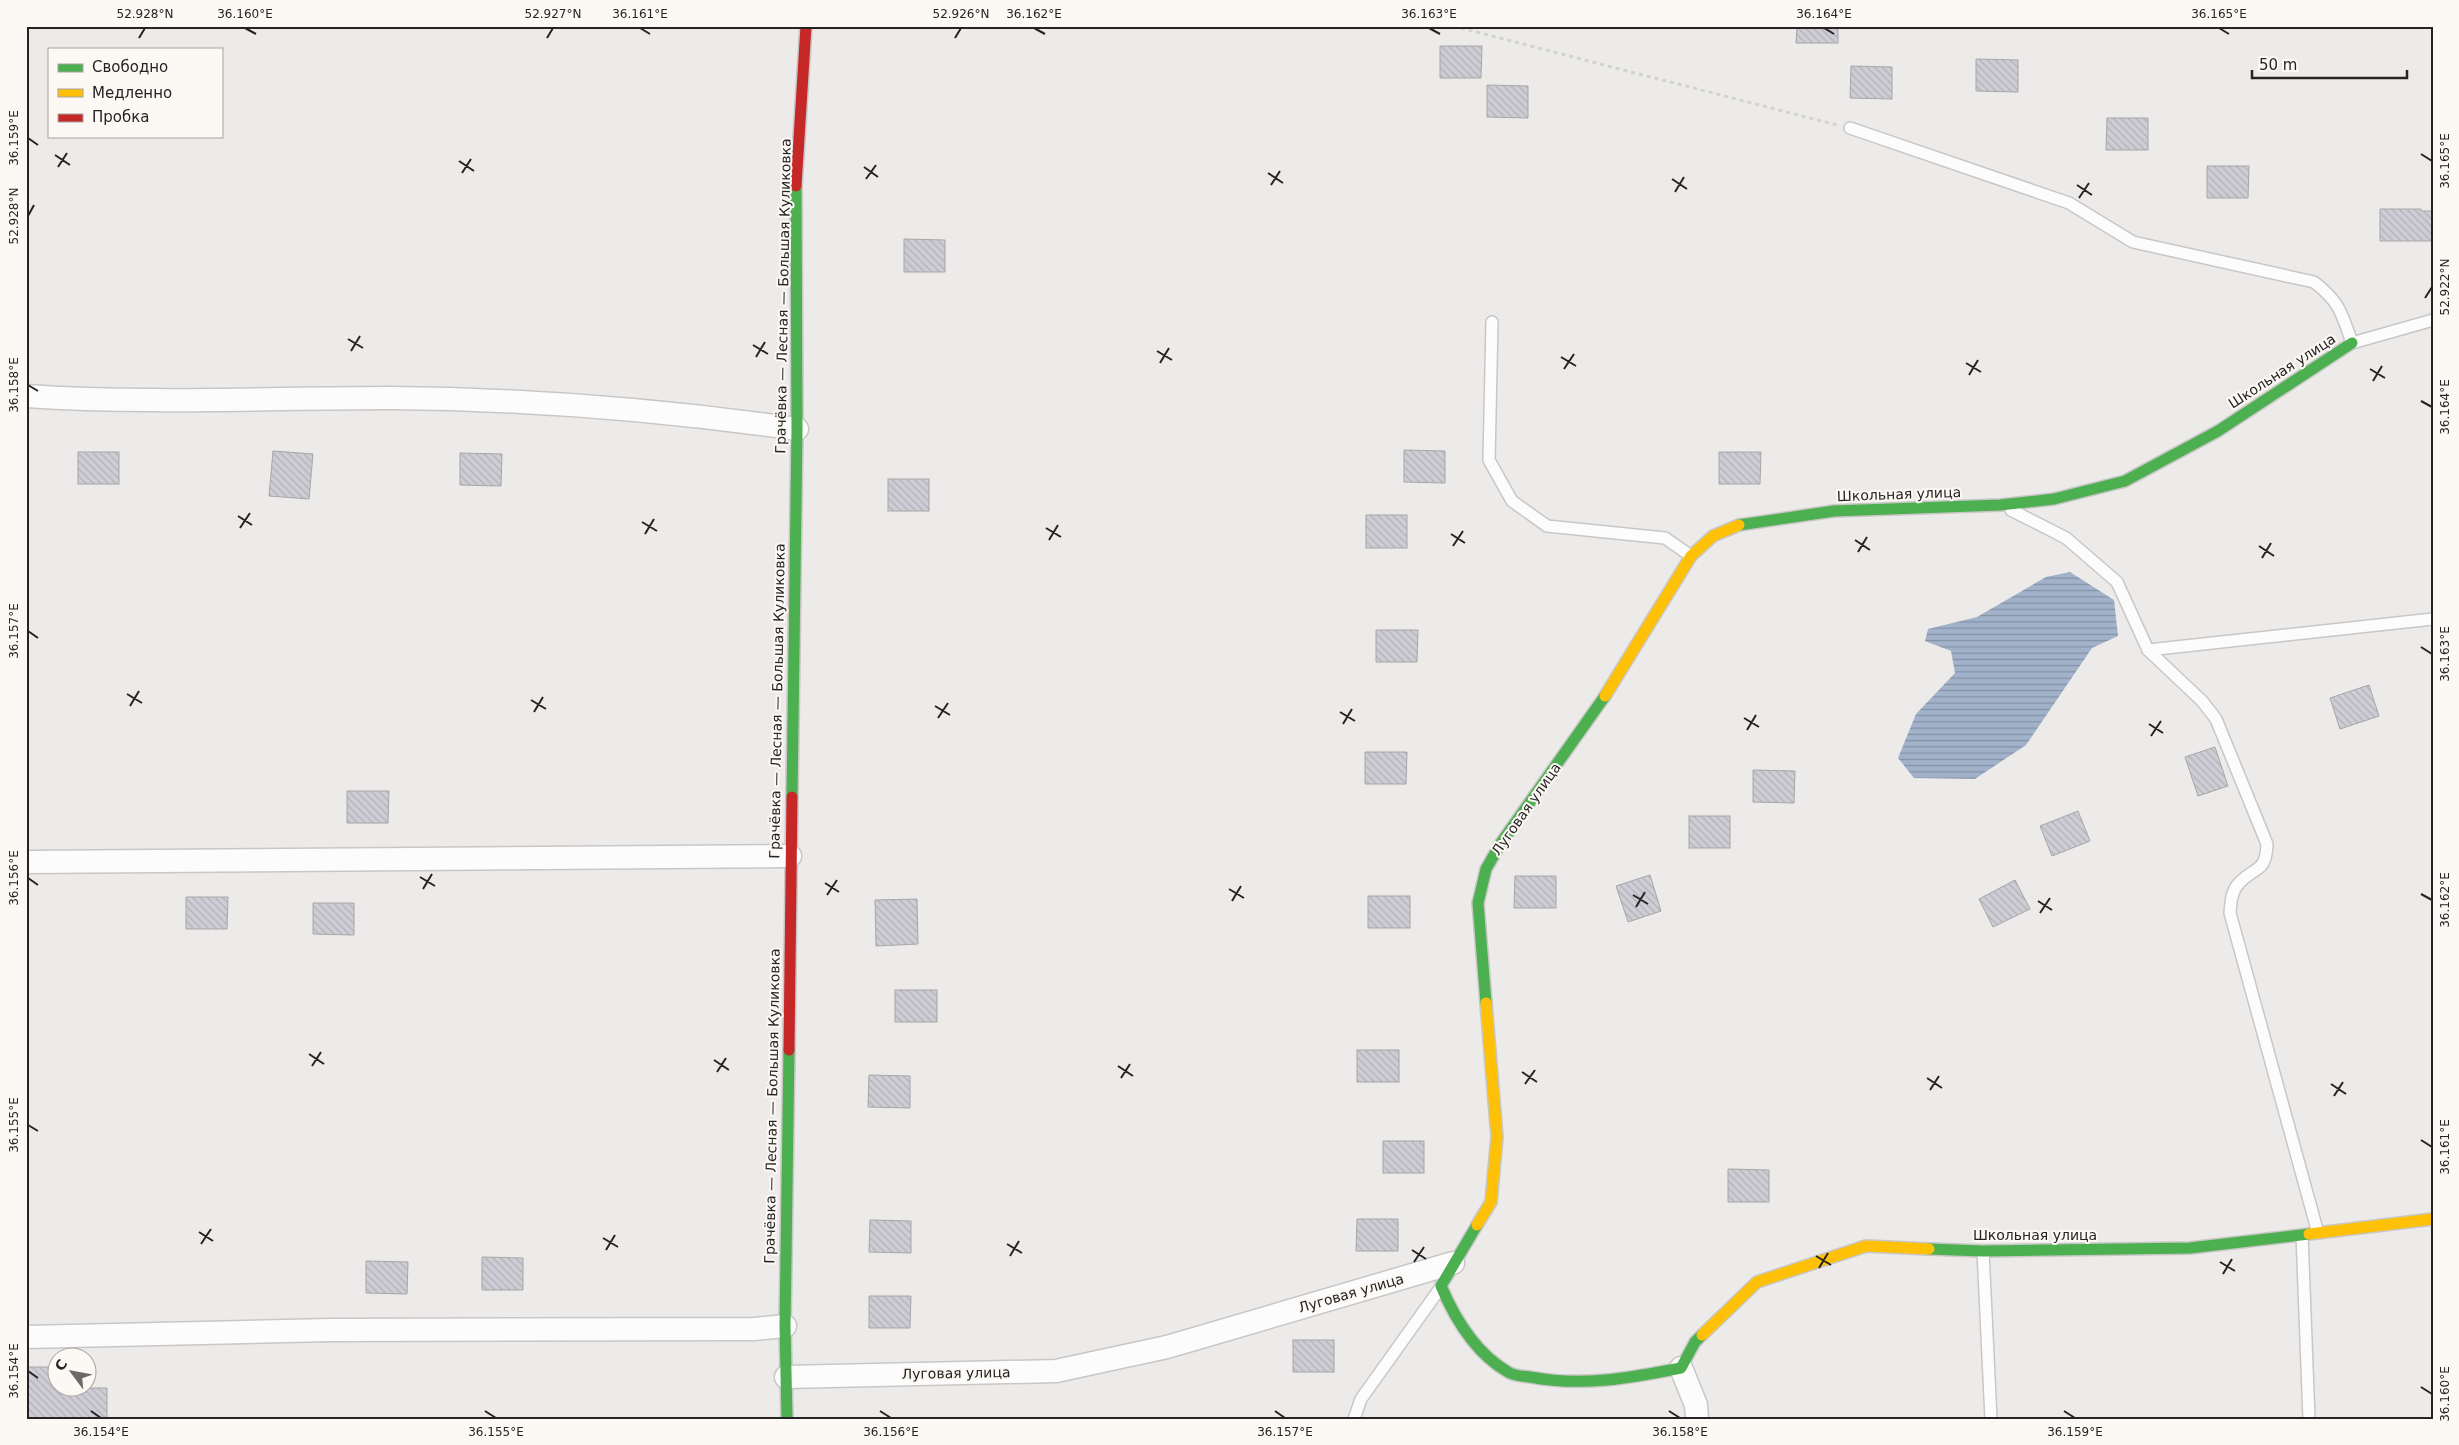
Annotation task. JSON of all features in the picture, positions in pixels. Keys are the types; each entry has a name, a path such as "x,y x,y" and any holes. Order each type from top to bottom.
{"street":[{"name":"Грачёвка — Лесная — Большая Куликовка","path":"786,1377 785,1326 796,429 796,182 806,26"},
{"name":"Школьная улица","path":"1691,556 1713,536 1743,523 1834,511 2000,505 2054,499 2125,481 2218,432 2352,343"},
{"path":"26,396 127,401 253,398 485,400 695,416 796,429"},
{"name":"Луговая улица","path":"786,1377 1056,1371 1167,1347 1453,1263 1491,1202 1497,1137 1478,903 1486,869 1501,843 1600,704 1691,556"},
{"path":"26,862 790,856"},
{"name":"Школьная улица","path":"1680,1368 1696,1342 1757,1282 1866,1246 1983,1251 2190,1248 2433,1219"},
{"path":"1453,1263 1442,1286 1450,1310 1474,1343 1509,1373 1557,1382 1599,1384 1680,1368 1696,1405 1696,1419"},
{"path":"26,1336 330,1330 754,1329 785,1326"},
{"path":"786,1377 787,1419"}],"lane":[{"name":"Школьная улица","path":"1850,128 2069,203 2133,242 2314,282 2331,295 2341,310 2352,343"},
{"path":"2352,343 2433,320"},
{"path":"1492,322 1490,460 1512,501 1547,526 1665,538 1691,556"},
{"path":"2000,505 2066,538 2117,582 2148,650 2202,701 2216,719 2267,844 2267,858 2260,869 2240,882 2231,896 2230,913 2318,1233"},
{"path":"2148,650 2433,619"},
{"path":"2302,1235 2309,1419"},
{"path":"1983,1251 1990,1419"},
{"path":"1354,1419 1361,1399 1442,1286"}],"path":[{"path":"1453,26 1850,128"}],"water":[{"path":"2070,572 2114,600 2118,636 2092,648 2026,745 1975,779 1914,778 1898,758 1916,714 1955,673 1951,651 1925,641 1928,629 1977,617 2046,577"}],"building":[{"path":"1797,26 1838,26 1838,43 1796,43"},
{"path":"1440,46 1482,46 1481,78 1440,78"},
{"path":"1976,59 2018,60 2018,92 1976,91"},
{"path":"1851,66 1892,67 1892,99 1850,98"},
{"path":"1487,85 1528,86 1528,118 1487,117"},
{"path":"2107,118 2148,118 2148,150 2106,150"},
{"path":"2207,166 2249,166 2248,198 2207,198"},
{"path":"2380,209 2421,209 2421,211 2433,211 2433,241 2380,241"},
{"path":"904,239 945,240 945,272 904,272"},
{"path":"1404,450 1445,451 1445,483 1404,482"},
{"path":"273,451 313,454 309,499 269,496"},
{"path":"78,452 119,452 119,484 78,484"},
{"path":"1719,452 1761,452 1760,484 1719,484"},
{"path":"460,453 502,454 501,486 460,485"},
{"path":"888,479 929,479 929,511 888,511"},
{"path":"1366,515 1407,515 1407,548 1366,548"},
{"path":"1376,630 1418,630 1417,662 1376,662"},
{"path":"2369,685 2379,716 2340,729 2330,698"},
{"path":"2215,747 2228,786 2198,796 2185,757"},
{"path":"1365,752 1407,752 1406,784 1365,784"},
{"path":"1753,770 1795,771 1794,803 1753,802"},
{"path":"347,791 389,791 388,823 347,823"},
{"path":"2078,811 2090,841 2052,856 2040,826"},
{"path":"1689,816 1730,816 1730,848 1689,848"},
{"path":"1650,875 1661,911 1628,922 1616,886"},
{"path":"1515,876 1556,876 1556,908 1514,908"},
{"path":"2015,880 2030,909 1993,927 1979,899"},
{"path":"1368,896 1410,896 1410,928 1368,928"},
{"path":"186,897 228,897 227,929 186,929"},
{"path":"917,899 918,944 876,946 875,900"},
{"path":"313,903 354,903 354,935 313,934"},
{"path":"895,990 937,990 937,1022 895,1022"},
{"path":"1357,1050 1399,1050 1399,1082 1357,1082"},
{"path":"869,1075 910,1076 910,1108 868,1107"},
{"path":"1383,1141 1424,1141 1424,1173 1383,1173"},
{"path":"1728,1169 1769,1170 1769,1202 1728,1202"},
{"path":"1357,1219 1398,1219 1398,1251 1356,1251"},
{"path":"870,1220 911,1221 911,1253 869,1252"},
{"path":"482,1257 523,1258 523,1290 482,1290"},
{"path":"366,1261 408,1262 407,1294 366,1293"},
{"path":"869,1296 911,1296 910,1328 869,1328"},
{"path":"1293,1340 1334,1340 1334,1372 1293,1372"},
{"path":"26,1367 48,1367 48,1398 98,1398 98,1388 107,1388 107,1419 26,1419"}],"traffic: fast":[{"path":"792,797 797,429 796,186"},
{"path":"1739,525 1834,511 2000,505 2054,499 2125,481 2218,431 2352,343"},
{"path":"1486,1003 1478,903 1486,869 1501,843 1605,696"},
{"path":"787,1419 785,1326 789,1050"},
{"path":"1477,1225 1441,1286 1467,1334 1486,1355 1510,1373 1518,1376 1549,1380 1587,1381 1625,1378 1681,1368 1695,1342 1702,1335"},
{"path":"1929,1249 1983,1251 2190,1248 2309,1234"}],"traffic: slow":[{"path":"1605,696 1691,556 1713,536 1739,525"},
{"path":"1477,1225 1491,1202 1497,1137 1486,1003"},
{"path":"2309,1234 2433,1219"},
{"path":"1702,1335 1757,1282 1866,1246 1929,1249"}],"traffic: jam":[{"path":"796,186 806,26"},
{"path":"789,1050 792,797"}]}
